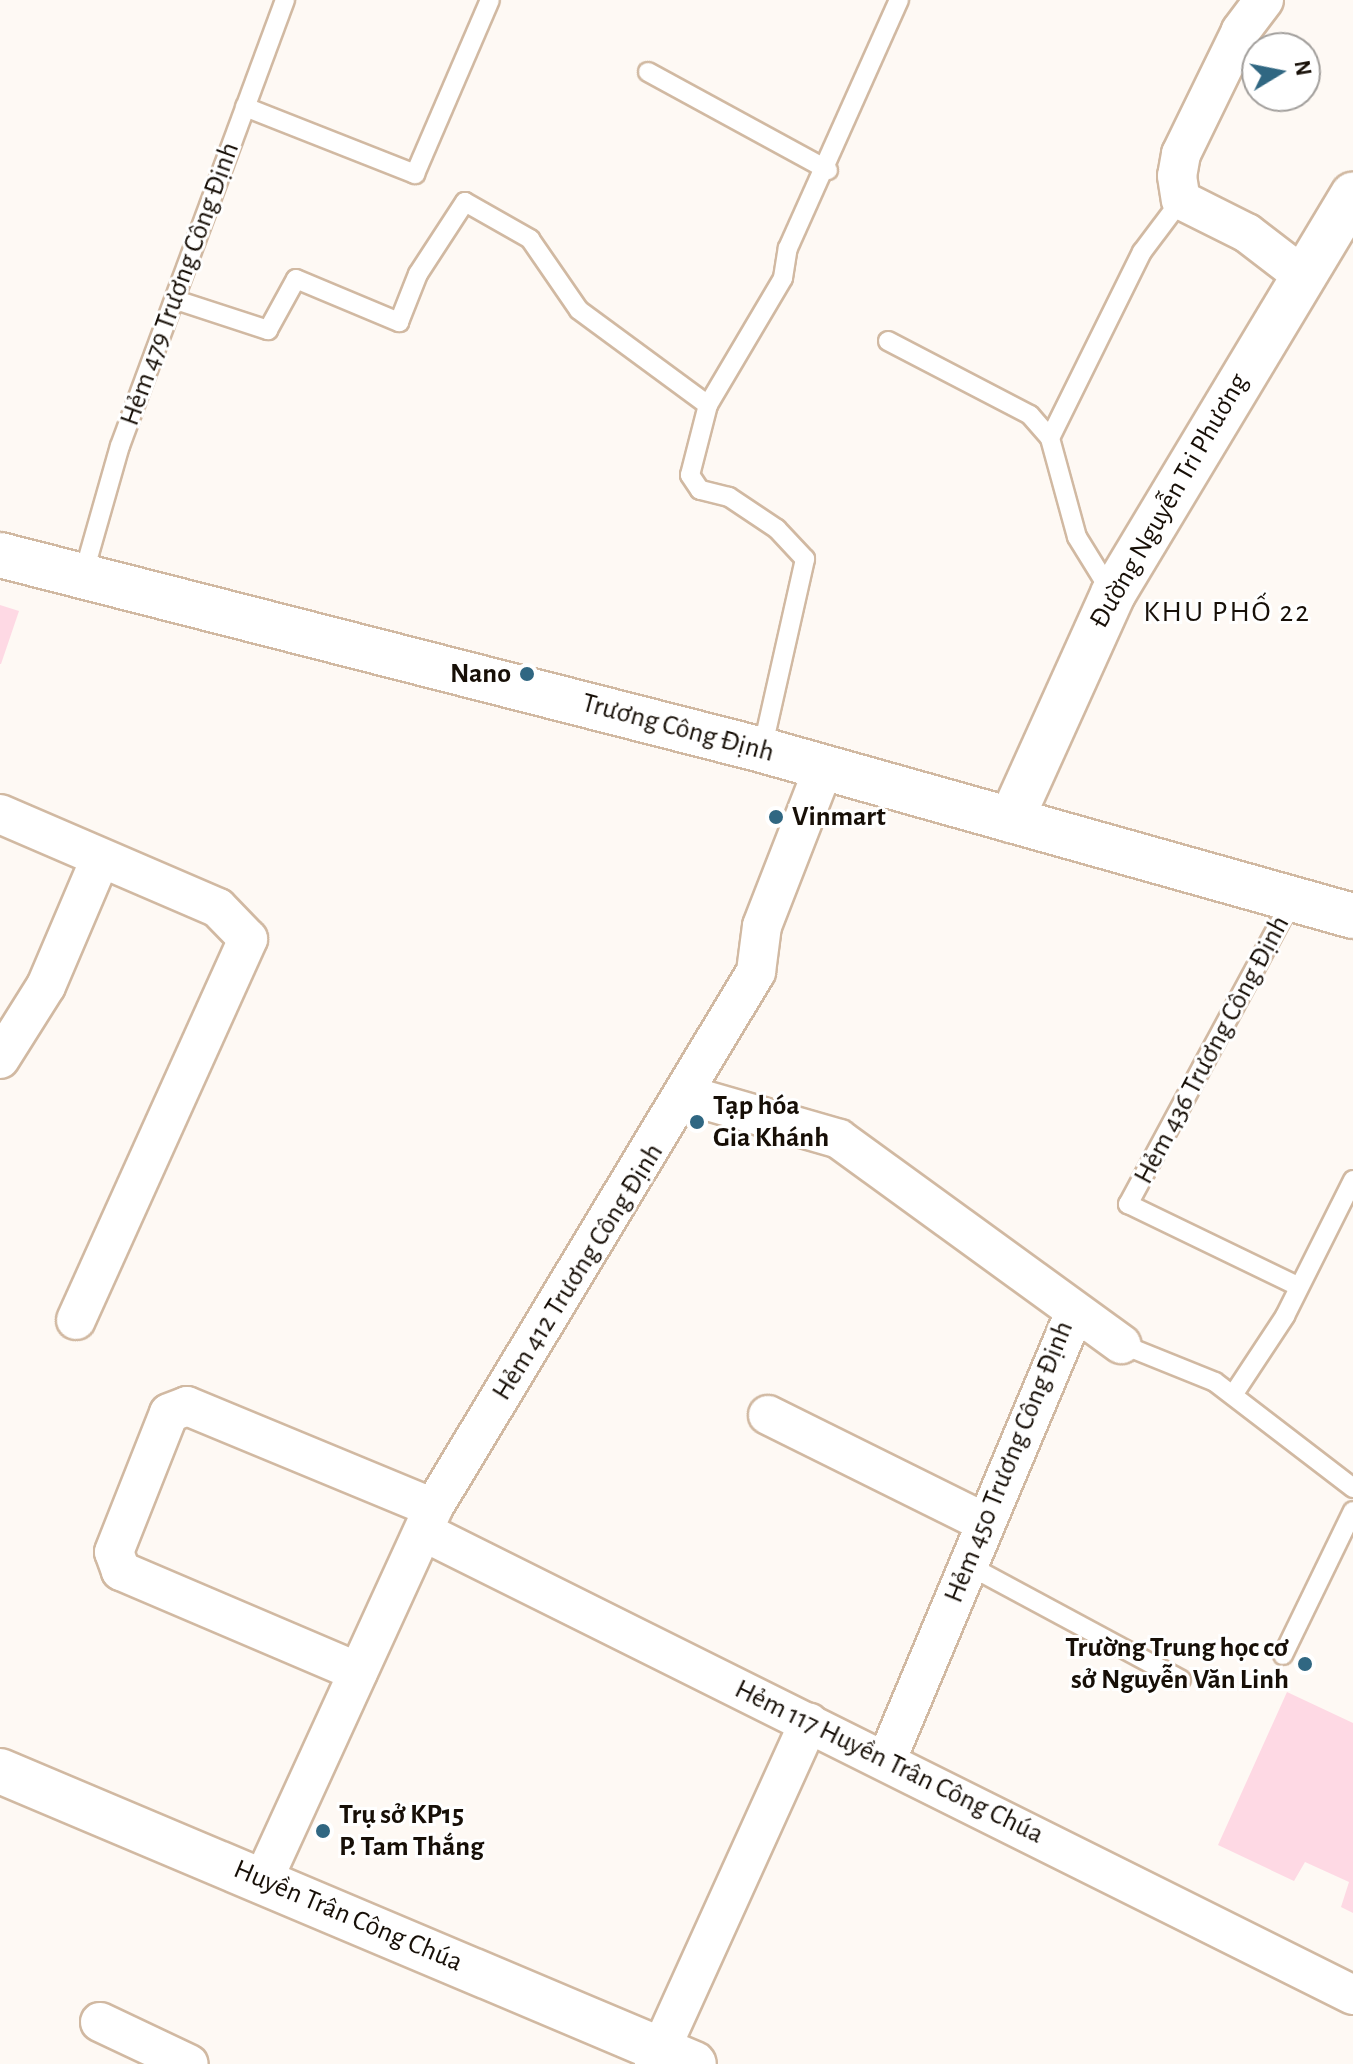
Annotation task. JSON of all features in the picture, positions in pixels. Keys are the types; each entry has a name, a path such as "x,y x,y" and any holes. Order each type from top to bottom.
{"street":[{"path":"1264,0 1241,31 1181,154 1181,200 1247,233 1303,276"},
{"name":"Đường Nguyễn Tri Phương","path":"1011,820 1113,594 1353,195"},
{"name":"Trương Công Định","path":"0,555 84,572 762,750 1353,916"},
{"name":"Hẻm 412 Trương Công Định","path":"429,1520 687,1095 756,972 762,926 824,767"},
{"path":"0,814 99,862 218,908 248,939 76,1320"},
{"path":"0,1059 46,986 99,862"},
{"name":"Hẻm 450 Trương Công Định","path":"687,1095 839,1139 1074,1314 966,1564 887,1759"},
{"path":"1074,1314 1121,1344"},
{"name":"Hẻm 117 Huyền Trân Công Chúa","path":"358,1672 121,1571 114,1552 169,1413 187,1406 429,1520 809,1722 1353,1995"},
{"path":"768,1415 984,1522"},
{"path":"263,1880 429,1520"},
{"path":"670,2059 809,1722"},
{"name":"Huyền Trân Công Chúa","path":"0,1771 263,1880 670,2059"},
{"path":"100,2022 189,2064"}],"lane":[{"name":"Hẻm 479 Trương Công Định","path":"84,572 120,446 285,0"},
{"path":"245,107 415,174 490,0"},
{"path":"762,750 805,559 777,529 729,497 700,490 690,475 708,405 783,278 788,248 828,170 899,0"},
{"path":"648,72 828,170"},
{"path":"1050,438 1142,252 1181,200"},
{"path":"176,300 268,330 296,279 399,322 418,274 465,202 530,239 579,310 708,405"},
{"path":"888,341 1030,415 1050,438 1077,537 1113,594"},
{"name":"Hẻm 436 Trương Công Định","path":"1293,898 1128,1204 1298,1286"},
{"path":"1233,1395 1298,1286 1353,1180"},
{"path":"1121,1344 1233,1395 1353,1488"},
{"path":"1283,1655 1353,1511"},
{"path":"966,1564 1181,1680"}],"building":[{"path":"0,605 19,611 1,664 0,664"},
{"path":"1287,1692 1353,1723 1353,1913 1341,1907 1349,1882 1305,1862 1294,1881 1218,1845"}],"place":[{"name":"Nano","path":"527,674"},
{"name":"Vinmart","path":"776,817"},
{"name":"Tạp hóa Gia Khánh","path":"697,1122"},
{"name":"Trường Trung học cơ sở Nguyễn Văn Linh","path":"1305,1664"},
{"name":"Trụ sở KP15 P. Tam Thắng","path":"323,1831"}],"district":[{"name":"KHU PHỐ 22","path":"1227,612"}]}
